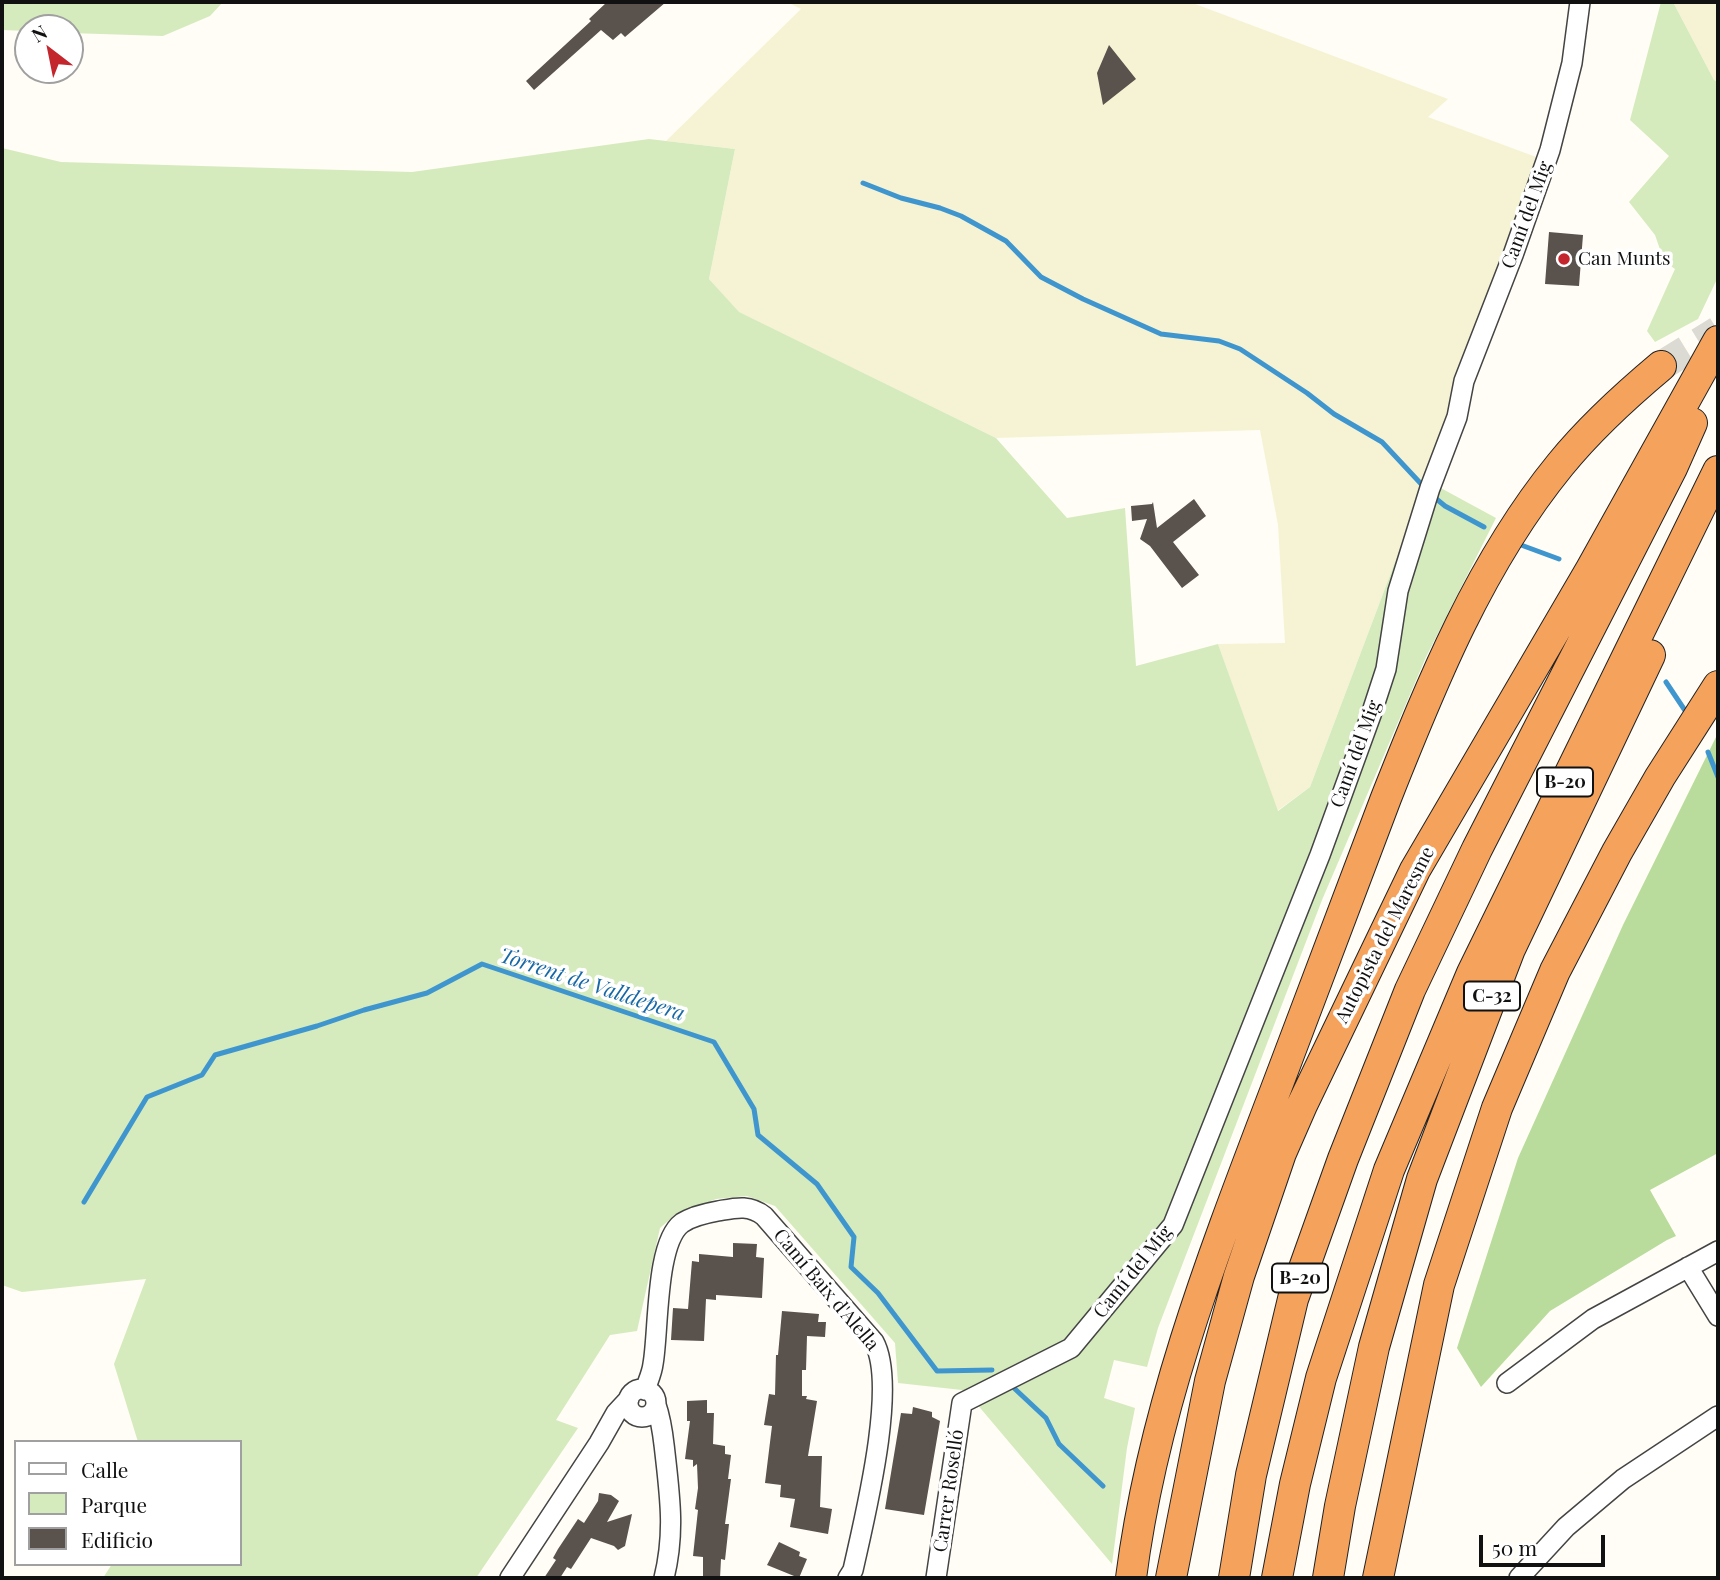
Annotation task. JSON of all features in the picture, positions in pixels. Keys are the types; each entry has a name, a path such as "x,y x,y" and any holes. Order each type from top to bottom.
{"highway":[{"name":"Autopista del Maresme","path":"1171,1578 1210,1381 1239,1276 1281,1153 1302,1105 1415,870 1591,569 1718,341"},
{"path":"1131,1578 1152,1458 1184,1340 1208,1270 1402,759 1455,633 1519,520 1558,467 1610,409 1661,366"},
{"name":"B-20","path":"1234,1578 1251,1475 1293,1299 1343,1159 1405,1003 1477,849 1672,468 1718,366"},
{"name":"B-20","path":"1277,1578 1294,1484 1321,1378 1389,1171 1472,973 1718,471"},
{"name":"C-32","path":"1328,1578 1340,1506 1374,1347 1422,1179 1510,949 1718,513"},
{"path":"1378,1578 1439,1285 1497,1108 1555,971 1617,852 1660,777 1718,686"},
{"path":"1208,1270 1302,1105"}],"street":[{"name":"Camí del Mig","path":"962,1403 1071,1348 1173,1225 1290,931 1371,715 1386,669 1398,591 1430,488 1457,417 1464,381 1550,150 1572,63 1580,2"},
{"name":"Camí Baix d'Alella","path":"642,1405 654,1362 657,1304 670,1238 683,1222 710,1212 743,1207 755,1209 874,1342 881,1360 880,1418 872,1483 853,1570 848,1578"},
{"path":"1507,1383 1592,1319 1718,1251"},
{"path":"1688,1267 1718,1316"},
{"name":"Carrer Roselló","path":"936,1578 962,1403"},
{"path":"510,1578 616,1413 642,1405 661,1419 671,1502 670,1554 664,1578"},
{"path":"1520,1578 1566,1527 1623,1479 1718,1416"}],"shaded area":[{"path":"787,2 1190,2 1448,99 1428,117 1539,158 1426,480 1310,787 1277,811 1218,644 1285,643 1278,525 1260,430 996,438 738,312 709,279 735,149 666,141 801,9"},
{"path":"1673,2 1718,2 1718,82 1714,80"}],"green space":[{"path":"2,2 223,2 210,16 163,36 84,33 84,14 14,14 14,30 2,30"},
{"path":"1661,2 1673,2 1714,80 1718,82 1718,277 1698,319 1655,342 1647,331 1675,269 1664,261 1655,235 1629,202 1669,156 1630,120"},
{"path":"649,139 735,149 709,279 739,312 996,438 1067,518 1125,508 1136,666 1218,644 1278,811 1310,787 1426,480 1496,518 1426,657 1322,900 1158,1328 1147,1367 1114,1360 1104,1398 1135,1408 1112,1564 976,1403 962,1390 898,1383 895,1343 775,1206 747,1196 716,1199 676,1214 660,1228 637,1331 610,1335 556,1420 578,1428 476,1578 103,1578 111,1566 242,1566 242,1440 137,1440 114,1364 146,1279 22,1292 2,1285 2,148 61,162 412,172"},
{"path":"1718,733 1718,1153 1650,1190 1676,1236 1550,1311 1481,1387 1457,1348 1518,1158 1623,925"}],"building":[{"path":"607,2 666,2 625,37 621,33 613,40 601,30 534,90 526,81 591,21 589,19"},
{"path":"1109,45 1136,79 1103,105 1097,73"},
{"name":"Can Munts","path":"1549,232 1583,235 1579,286 1545,284"},
{"path":"1194,499 1206,516 1173,542 1199,575 1182,588 1150,546 1140,539 1147,519 1132,521 1131,506 1153,502 1157,528"},
{"path":"733,1243 757,1244 756,1257 764,1258 762,1298 716,1295 716,1300 706,1299 704,1341 671,1340 673,1308 688,1309 692,1261 699,1262 699,1254 733,1257"},
{"path":"782,1311 819,1314 818,1322 826,1322 825,1337 807,1336 806,1370 802,1370 802,1396 817,1401 808,1456 822,1456 820,1507 832,1509 828,1534 790,1527 795,1499 780,1497 781,1485 765,1483 772,1426 764,1425 769,1394 775,1395 776,1355"},
{"path":"707,1400 707,1413 714,1413 713,1444 725,1446 725,1454 731,1455 725,1524 729,1524 725,1560 721,1559 720,1578 703,1578 703,1557 693,1556 698,1510 695,1509 697,1464 693,1467 693,1460 685,1459 690,1421 687,1421 687,1401"},
{"path":"913,1407 932,1412 932,1417 940,1421 924,1515 885,1509 901,1413 912,1414"},
{"path":"599,1493 611,1495 619,1501 607,1522 632,1514 625,1546 618,1550 591,1538 571,1569 567,1567 560,1578 544,1578 556,1560 553,1558 558,1549 578,1519 584,1523 598,1501"},
{"path":"779,1542 800,1552 799,1556 807,1559 799,1578 767,1565"}],"waterway":[{"path":"863,183 961,216 1006,241 1041,277 1161,334 1219,341 1240,349 1334,414 1382,442 1424,487"},
{"path":"1434,497 1484,527"},
{"path":"1521,545 1559,559"},
{"path":"1666,682 1686,712"},
{"path":"1708,752 1718,777"},
{"name":"Torrent de Valldepera","path":"84,1202 147,1097 202,1075 215,1055 427,993 482,964 714,1042 754,1109 758,1135 817,1184 854,1237 851,1267 878,1293 937,1371 992,1370"},
{"name":"Torrent de Valldepera","path":"1015,1389 1046,1418 1059,1444 1103,1486"}],"tunnel":[{"path":"1661,366 1718,331"}],"place":[{"name":"Can Munts","path":"1564,259"}]}
